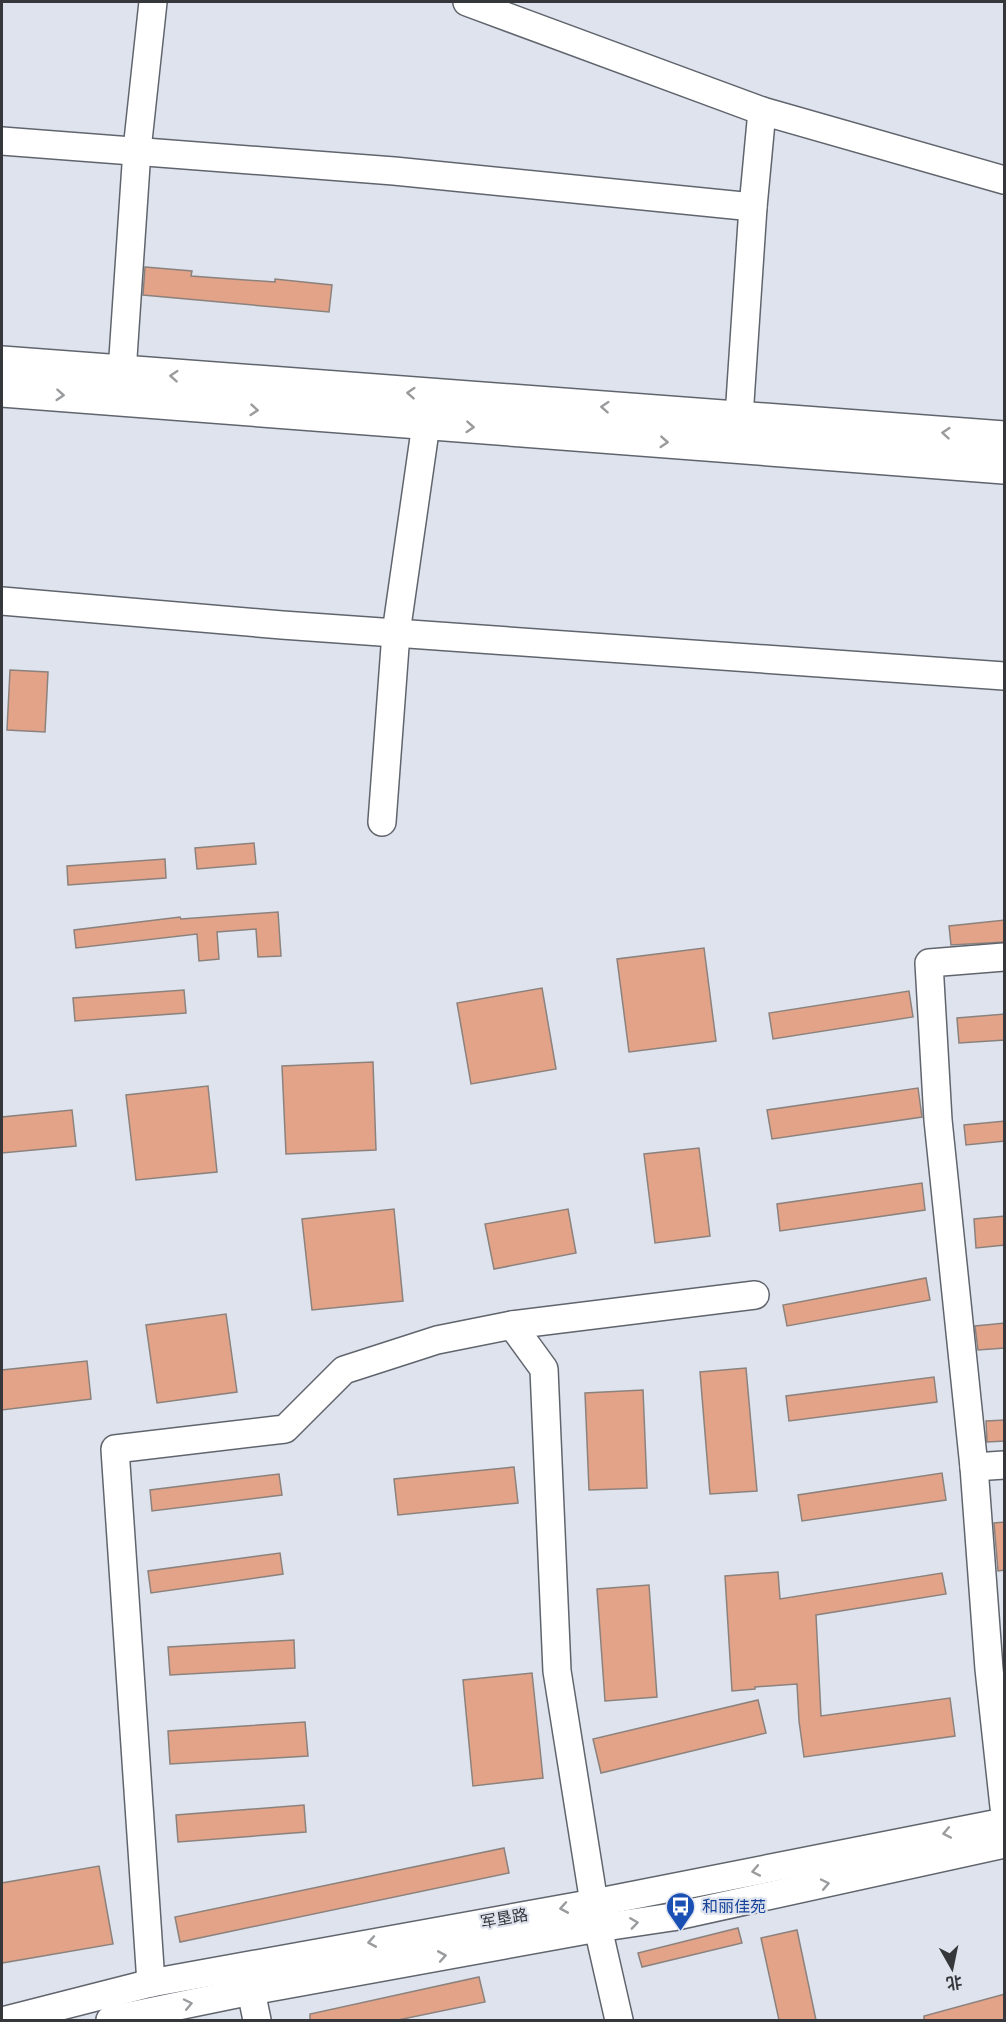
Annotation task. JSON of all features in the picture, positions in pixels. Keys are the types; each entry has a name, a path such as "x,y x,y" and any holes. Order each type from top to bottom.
{"main road":[{"path":"2,363 1005,438"},
{"path":"2,390 1005,467"}],"street":[{"path":"122,372 137,150 153,2"},
{"path":"467,2 762,111 1005,180"},
{"path":"739,417 762,111"},
{"path":"2,141 406,172 753,207"},
{"path":"382,822 396,633 426,424"},
{"path":"2,601 396,633 1005,676"},
{"path":"1005,957 929,963 938,1120 997,1668 1005,1807"},
{"path":"151,1983 115,1449 285,1429 344,1370 437,1340 512,1324 755,1295"},
{"path":"512,1324 544,1370 557,1671 596,1915 619,2020"},
{"path":"974,1467 1005,1465"},
{"name":"军垦路","path":"110,2020 596,1915 1005,1822"},
{"name":"军垦路","path":"6,2020 151,1983 596,1915 672,1917 1005,1844"},
{"path":"251,1990 257,2020"}],"building":[{"path":"145,267 192,271 191,276 275,282 275,279 332,285 329,312 143,295"},
{"path":"10,670 48,672 45,732 7,730"},
{"path":"254,843 256,864 197,869 195,848"},
{"path":"165,859 166,878 68,885 67,866"},
{"path":"278,912 281,956 258,957 256,929 217,932 219,959 199,961 197,934 76,948 74,930 180,917 181,919"},
{"path":"1005,920 1005,942 951,945 949,926"},
{"path":"704,948 716,1041 629,1052 617,959"},
{"path":"542,988 556,1069 471,1084 457,1003"},
{"path":"184,990 186,1013 75,1021 73,998"},
{"path":"909,991 913,1017 773,1039 769,1013"},
{"path":"1005,1014 1005,1040 959,1043 957,1018"},
{"path":"373,1062 376,1150 286,1154 282,1066"},
{"path":"208,1086 217,1172 136,1180 126,1095"},
{"path":"918,1088 922,1117 772,1139 767,1110"},
{"path":"72,1110 76,1146 2,1153 2,1117"},
{"path":"1005,1121 1005,1141 966,1145 964,1125"},
{"path":"699,1148 710,1236 655,1243 644,1154"},
{"path":"922,1183 925,1210 780,1231 777,1204"},
{"path":"394,1209 403,1301 312,1310 302,1219"},
{"path":"568,1209 576,1253 494,1269 485,1224"},
{"path":"1005,1216 1005,1245 976,1248 974,1219"},
{"path":"926,1278 930,1300 787,1326 783,1305"},
{"path":"226,1314 237,1392 157,1403 146,1325"},
{"path":"1005,1323 1005,1348 978,1350 975,1326"},
{"path":"87,1361 91,1399 2,1410 2,1370"},
{"path":"746,1368 757,1491 710,1494 700,1372"},
{"path":"934,1377 937,1402 789,1421 786,1396"},
{"path":"643,1390 647,1488 589,1490 585,1393"},
{"path":"1005,1420 1005,1441 987,1442 986,1421"},
{"path":"514,1467 518,1503 398,1515 394,1479"},
{"path":"942,1473 946,1500 802,1521 798,1495"},
{"path":"279,1474 282,1495 152,1511 150,1490"},
{"path":"1005,1522 1005,1570 998,1571 994,1523"},
{"path":"280,1553 283,1574 151,1593 148,1571"},
{"path":"778,1572 780,1599 942,1573 946,1594 816,1615 821,1716 950,1698 955,1736 804,1757 797,1684 732,1691 725,1576"},
{"path":"649,1585 657,1697 605,1701 597,1589"},
{"path":"294,1640 295,1668 170,1675 168,1647"},
{"path":"532,1673 543,1778 473,1786 463,1680"},
{"path":"758,1700 766,1733 601,1773 593,1739"},
{"path":"305,1722 308,1756 170,1764 168,1731"},
{"path":"304,1805 306,1832 178,1842 176,1815"},
{"path":"504,1848 509,1873 180,1942 175,1917"},
{"path":"99,1866 113,1944 2,1963 2,1883"},
{"path":"738,1928 742,1943 642,1967 638,1953"},
{"path":"797,1930 816,2020 779,2020 761,1938"},
{"path":"479,1977 485,2002 398,2020 310,2020 310,2014"},
{"path":"1005,1994 1005,2020 924,2020 924,2016"}],"place":[{"name":"和丽佳苑","path":"681,1932"}]}
